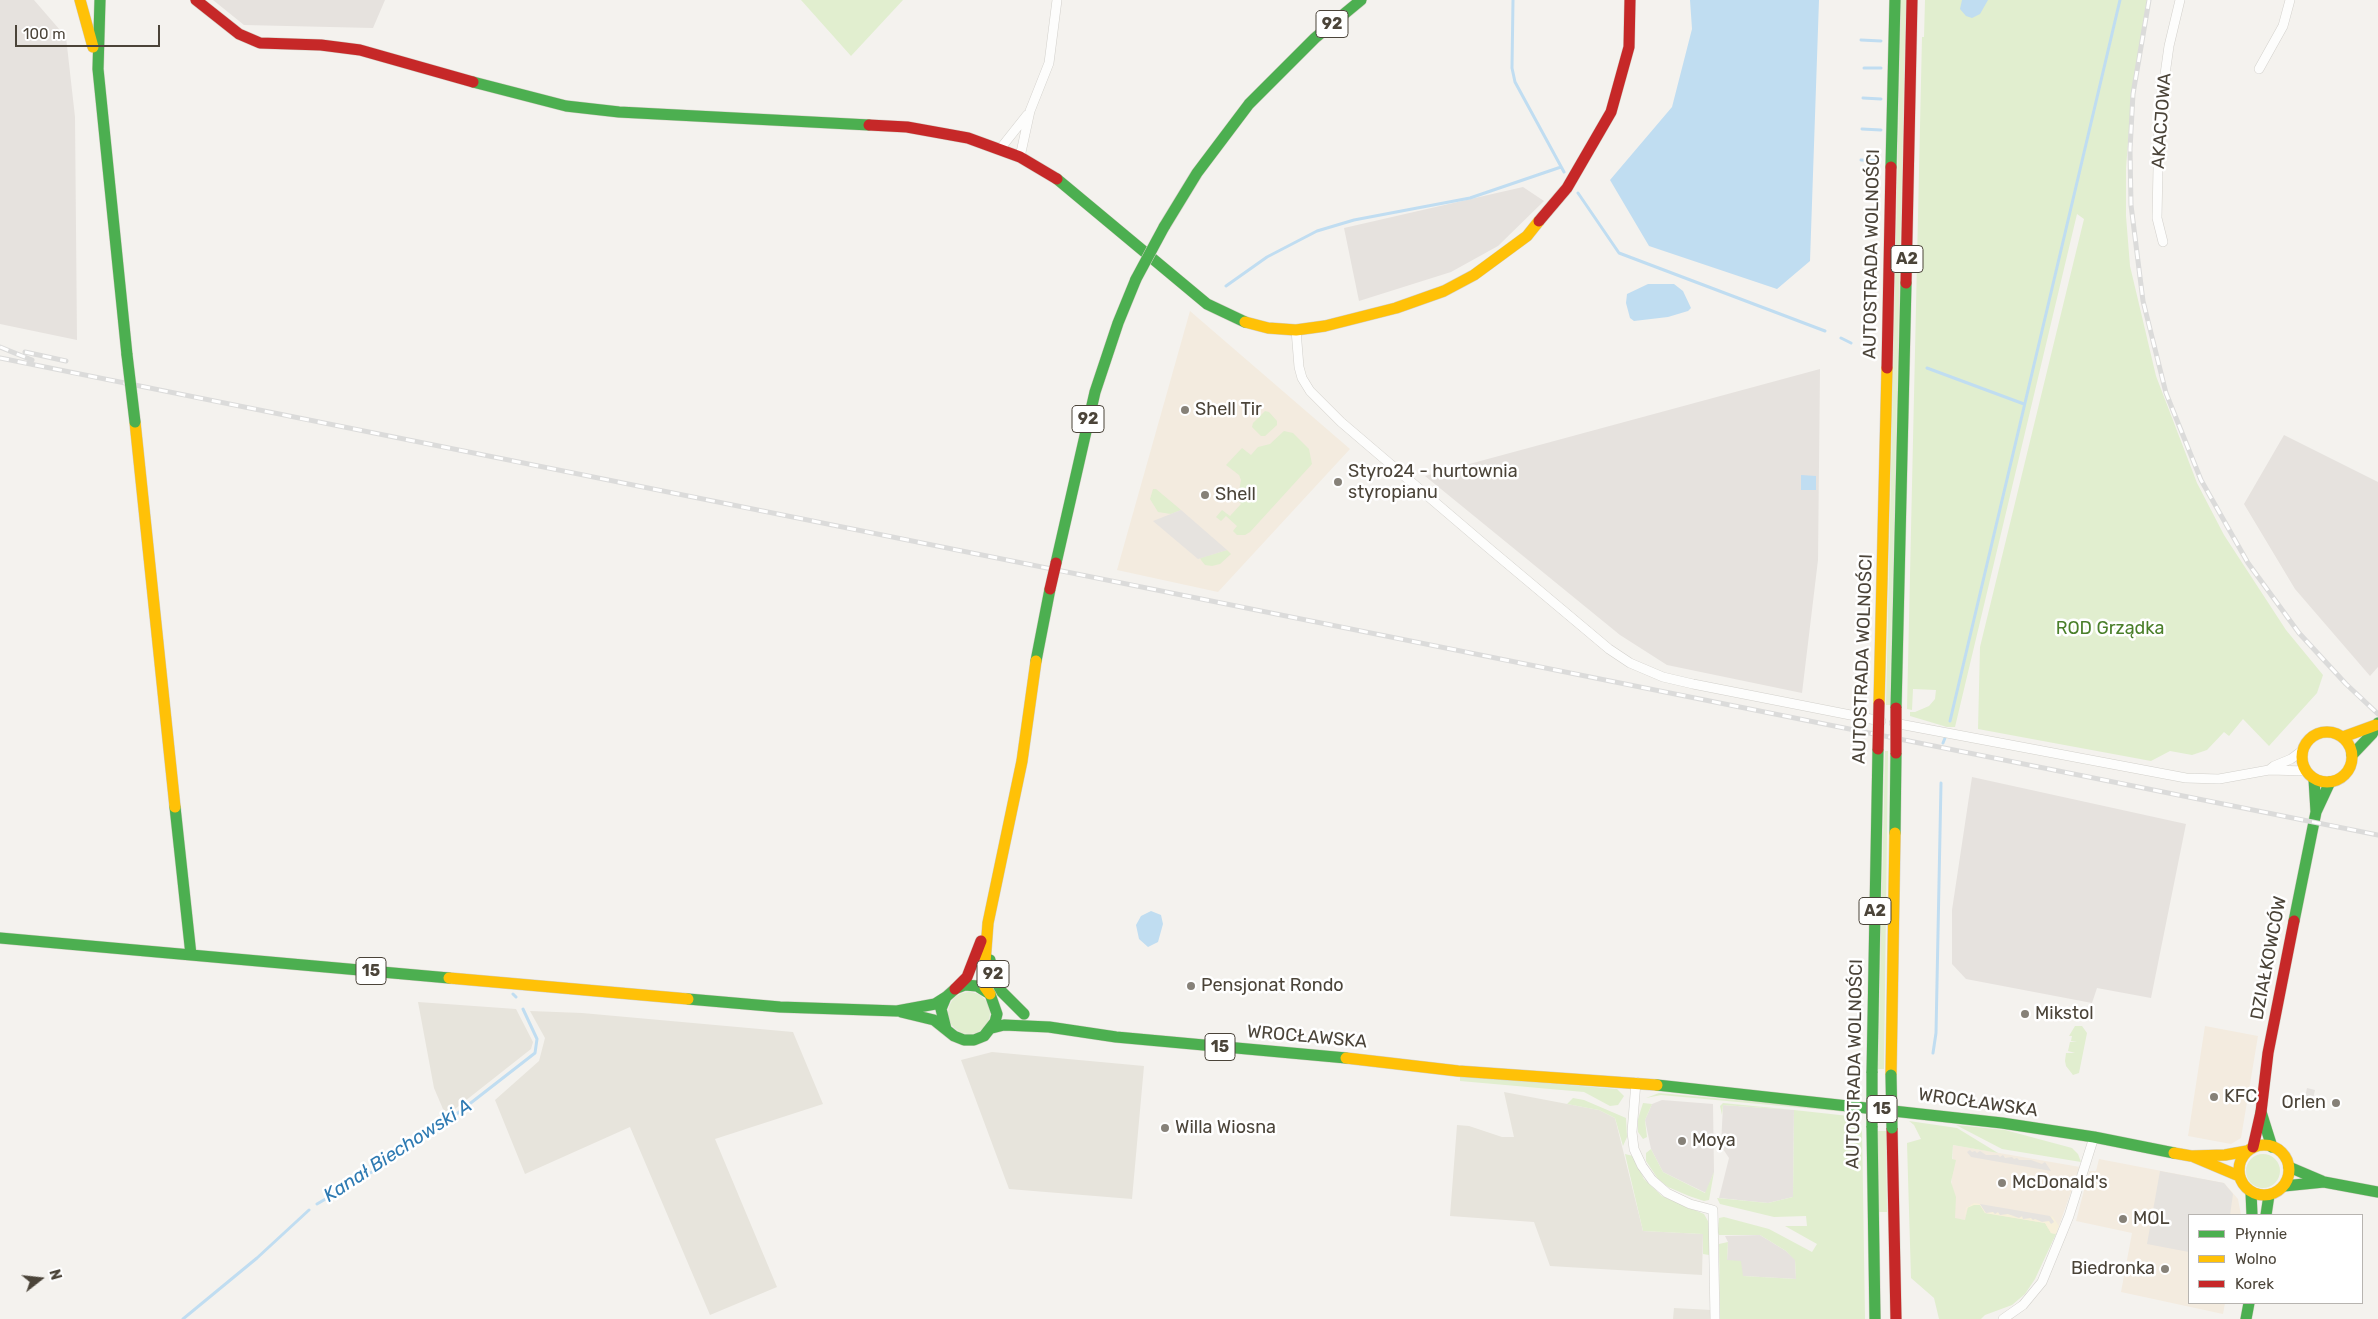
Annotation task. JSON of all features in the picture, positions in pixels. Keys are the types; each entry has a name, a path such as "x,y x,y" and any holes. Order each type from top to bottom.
{"main road":[{"path":"80,0 98,69"},
{"path":"100,0 98,69 191,955"},
{"path":"196,0 239,34 260,44 310,45 360,50 522,96 566,106 619,112 907,127 948,132 1020,157 1063,182 1207,304 1240,321 1268,328 1296,330 1396,308 1444,291 1474,275 1526,236 1567,188 1611,112 1628,47 1630,0"},
{"name":"92","path":"992,998 985,986 984,976 988,923 1022,761 1036,663 1050,590 1095,392 1118,323 1136,279 1164,227 1206,160 1250,104 1315,38 1361,0"},
{"name":"AUTOSTRADA WOLNOŚCI","path":"1875,1319 1872,1073 1895,0"},
{"name":"AUTOSTRADA WOLNOŚCI","path":"1896,1319 1891,1075 1896,708 1912,0"},
{"path":"2343,737 2377,724"},
{"path":"2352,755 2372,734 2377,724"},
{"path":"2328,732 2343,737 2349,744 2352,755 2350,768 2345,775 2330,782 2311,775 2302,758 2303,750 2312,737 2319,733 2328,732"},
{"name":"DZIAŁKOWCÓW","path":"2311,775 2316,812"},
{"name":"DZIAŁKOWCÓW","path":"2250,1149 2261,1112 2267,1061 2316,812 2330,782"},
{"name":"92","path":"955,988 967,978 988,923"},
{"name":"92","path":"988,923 994,979 1004,996 1024,1014"},
{"name":"15","path":"0,938 780,1007 897,1010 935,1004 955,988 966,985 977,986 992,998"},
{"path":"946,997 941,1008 946,1029"},
{"path":"992,998 997,1014 992,1028"},
{"name":"WROCŁAWSKA","path":"992,998 1002,1008 1024,1014 1049,1027"},
{"name":"15","path":"897,1010 934,1020 954,1036 964,1040 974,1040 984,1036 992,1028"},
{"name":"WROCŁAWSKA","path":"992,1028 1004,1025 1049,1027 1126,1038 1385,1062 1459,1061 1594,1073 1609,1080 1947,1116 2094,1137 2191,1156 2239,1176"},
{"name":"DZIAŁKOWCÓW","path":"2261,1112 2272,1147"},
{"name":"15","path":"2250,1149 2260,1145 2272,1147"},
{"path":"2272,1147 2282,1153 2289,1167 2288,1177 2284,1186"},
{"path":"2250,1149 2239,1163 2239,1176 2241,1183 2251,1192 2269,1195 2284,1186 2324,1182"},
{"name":"WROCŁAWSKA","path":"2191,1156 2225,1155 2250,1149"},
{"path":"2289,1167 2324,1182 2378,1192"},
{"path":"2251,1192 2252,1214"},
{"path":"2266,1214 2269,1195"},
{"path":"2246,1319 2249,1304"}],"street":[{"path":"1020,157 1030,110 1049,63 1057,0"},
{"name":"AKACJOWA","path":"2163,242 2156,218 2159,117 2169,46 2180,0"},
{"path":"2259,69 2283,26 2290,0"},
{"path":"1000,149 1030,110"},
{"path":"1296,330 1302,378 1310,391 1341,422 1609,649 1638,667 1663,676 1729,692 2186,778 2219,779 2269,770 2311,775"},
{"path":"2269,770 2303,750"},
{"path":"1636,1082 1632,1132 1634,1149 1642,1166 1652,1180 1667,1193 1690,1204 1713,1210 1715,1319"},
{"path":"2003,1319 2023,1305 2042,1282 2069,1216 2094,1137"}],"shaded area":[{"path":"0,0 34,0 66,37 75,117 77,340 0,324"},
{"path":"213,0 385,0 373,28 244,25"},
{"path":"1523,187 1544,201 1498,246 1451,272 1359,301 1344,228"},
{"path":"1190,311 1350,449 1218,592 1117,570"},
{"path":"1820,369 1818,560 1802,693 1667,665 1620,635 1425,476"},
{"path":"2284,435 2378,482 2378,667 2370,676 2295,589 2244,504"},
{"path":"1181,510 1227,550 1198,559 1153,521"},
{"path":"1972,777 2186,824 2151,998 2097,988 2092,1003 1966,979 1952,964 1952,910"},
{"path":"418,1002 516,1009 533,1042 531,1049 446,1116 434,1088"},
{"path":"530,1011 582,1013 793,1032 823,1104 715,1139 777,1287 710,1315 630,1127 525,1174 495,1100 539,1061 545,1038"},
{"path":"2205,1026 2258,1036 2241,1138 2231,1144 2188,1136"},
{"path":"992,1052 1144,1066 1132,1199 1009,1189 961,1060"},
{"path":"2307,1088 2315,1090 2311,1108 2303,1106"},
{"path":"1504,1092 1599,1110 1615,1118 1643,1231 1703,1234 1702,1275 1550,1266 1534,1222 1450,1216 1457,1125 1469,1126 1502,1137 1514,1137"},
{"path":"1662,1100 1713,1104 1714,1172 1706,1193 1663,1172 1651,1149 1645,1120 1652,1104"},
{"path":"1723,1105 1794,1110 1793,1197 1768,1203 1719,1198 1729,1158 1721,1146"},
{"path":"1953,1145 2080,1167 2056,1234 1950,1218"},
{"path":"1970,1150 1977,1153 1980,1151 1986,1155 1998,1155 2000,1157 2003,1155 2005,1158 2012,1157 2019,1160 2031,1160 2042,1164 2045,1162 2051,1171 1971,1157 1967,1152"},
{"path":"2099,1159 2224,1183 2238,1199 2241,1214 2188,1214 2188,1304 2225,1304 2223,1314 2121,1292 2132,1233 2076,1221 2089,1171 2096,1171"},
{"path":"2160,1171 2224,1183 2233,1194 2230,1214 2188,1214 2188,1252 2147,1244"},
{"path":"1980,1204 2050,1216 2054,1222 2051,1224 2049,1221 2042,1222 2031,1218 2023,1219 2022,1216 2019,1218 2008,1214 2000,1215 1998,1212 1995,1214 1993,1212 1986,1213"},
{"path":"1760,1235 1786,1251 1795,1259 1796,1279 1743,1276 1727,1260 1728,1242 1725,1236"},
{"path":"1674,1308 1712,1310 1712,1319 1673,1319"}],"green space":[{"path":"801,0 903,0 851,56"},
{"path":"1901,0 1906,0 1890,705 1886,705"},
{"name":"ROD Grządka","path":"1925,0 2147,0 2130,117 2126,168 2126,216 2130,266 2156,376 2197,483 2224,535 2286,630 2323,675 2317,693 2269,746 2243,719 2229,736 2224,732 2207,750 2192,755 2170,751 2151,761 1978,729 1980,647 2084,219 2077,214 1955,727 1947,727 1910,716 1910,712 1915,712 1929,706 1935,699 1936,690 1913,689 1912,710 1907,709 1922,37 1924,37"},
{"path":"1265,411 1269,412 1277,421 1277,425 1265,436 1261,436 1252,427 1253,423"},
{"path":"1284,431 1293,433 1309,449 1312,464 1250,532 1245,535 1237,535 1233,531 1237,526 1226,516 1221,521 1216,517 1222,510 1230,516 1241,504 1234,496 1239,491 1241,480 1239,475 1226,465 1242,448 1251,455 1258,447 1270,444"},
{"path":"1153,489 1156,489 1181,510 1171,514 1158,512 1150,499"},
{"path":"1227,550 1231,554 1220,564 1205,565 1200,558"},
{"path":"1885,751 1888,751 1884,1069 1878,1069"},
{"path":"973,992 981,995 987,1001 990,1013 987,1025 981,1031 965,1034 957,1031 951,1025 948,1009 951,1001 957,995"},
{"path":"2075,1026 2082,1026 2087,1033 2079,1073 2073,1075 2066,1066 2065,1061 2066,1053 2075,1053 2068,1051 2070,1042 2077,1042 2071,1041 2072,1036 2069,1036"},
{"path":"1460,1076 1617,1089 1624,1096 1618,1105 1610,1106 1584,1092 1460,1081"},
{"path":"1659,1093 1858,1111 1858,1113 1661,1095 1646,1098"},
{"path":"1573,1098 1584,1100 1626,1118 1627,1137 1623,1146 1615,1118 1599,1110 1567,1104"},
{"path":"1643,1103 1652,1104 1645,1120 1647,1137 1643,1139 1638,1132 1638,1119"},
{"path":"1723,1103 1794,1110 1723,1105 1722,1115 1720,1106"},
{"path":"1794,1110 1858,1117 1858,1125 1862,1126 1865,1319 1720,1319 1719,1244 1728,1242 1727,1260 1741,1261 1743,1276 1796,1279 1795,1260 1786,1251 1760,1235 1719,1235 1719,1218 1724,1217 1769,1229 1812,1252 1817,1244 1785,1226 1807,1226 1806,1216 1774,1217 1720,1204 1717,1198 1768,1203 1793,1197"},
{"path":"1909,1121 1957,1128 1998,1153 1953,1145 1952,1159 1956,1160 1951,1182 1956,1197 1955,1218 1965,1220 1968,1207 1980,1205 1985,1213 2045,1223 2051,1233 2056,1234 2035,1279 2025,1294 2012,1305 1985,1315 1981,1319 1939,1319 1934,1298 1911,1278 1907,1143 1921,1139 1914,1125"},
{"path":"1956,1125 2005,1130 2072,1148 2078,1154 2081,1162 2002,1149"},
{"path":"1877,1131 1886,1131 1887,1212 1878,1212"},
{"path":"1651,1149 1663,1172 1705,1193 1714,1172 1709,1200 1704,1201 1689,1196 1668,1187 1658,1179 1646,1161 1646,1153"},
{"path":"1625,1154 1633,1156 1644,1179 1662,1196 1704,1214 1709,1223 1711,1252 1709,1255 1703,1254 1703,1234 1643,1231"},
{"path":"2263,1154 2270,1155 2275,1159 2279,1164 2279,1178 2275,1183 2270,1187 2263,1188 2256,1187 2251,1183 2247,1178 2246,1171 2247,1164 2251,1159 2256,1155"}],"sand":[{"path":"1974,1203 1980,1204 1986,1213 1989,1211 2054,1222 2050,1216 2053,1217 2059,1226 2056,1234 2051,1233 2045,1223 1985,1213 1980,1205 1967,1208 1964,1219 1966,1208"}],"water":[{"path":"1690,0 1819,0 1810,261 1777,289 1649,246 1610,180 1672,107 1692,29"},
{"path":"1962,0 1988,0 1980,14 1972,18 1966,16 1960,9"},
{"path":"1648,284 1674,284 1683,291 1691,308 1688,311 1668,317 1634,321 1630,318 1626,303 1627,294"},
{"path":"1801,475 1816,476 1816,490 1801,490"},
{"path":"1151,911 1161,915 1163,924 1158,942 1148,947 1139,939 1136,925 1141,916"}],"waterway":[{"path":"1513,0 1512,68 1515,82 1564,172"},
{"path":"1950,721 2120,0"},
{"path":"1861,40 1881,41"},
{"path":"1864,68 1881,68"},
{"path":"1863,98 1881,99"},
{"path":"1862,129 1881,130"},
{"path":"1861,160 1880,161"},
{"path":"1226,286 1267,257 1317,231 1354,220 1470,198 1561,167"},
{"path":"1578,193 1619,253 1825,331"},
{"path":"1841,338 1851,343"},
{"path":"1927,368 2024,404"},
{"path":"1943,743 1945,738"},
{"path":"1933,1053 1936,1033 1941,783"},
{"name":"Kanał Biechowski A","path":"513,994 516,997"},
{"name":"Kanał Biechowski A","path":"317,1204 389,1162 436,1130 535,1053 537,1039 523,1009"},
{"name":"Kanał Biechowski A","path":"183,1319 257,1258 309,1210"}],"railway":[{"path":"2149,0 2133,94 2130,149 2131,205 2143,301 2166,393 2201,480 2248,563 2299,633 2346,684 2378,714"},
{"path":"0,347 32,360"},
{"path":"25,352 66,361"},
{"path":"0,358 2378,835"}],"traffic: fast":[{"path":"100,0 98,69 127,355"},
{"path":"1164,227 1197,173 1249,104 1315,38 1361,0"},
{"path":"1891,167 1895,0"},
{"path":"473,82 566,106 619,112 869,125"},
{"path":"1057,179 1207,304 1245,322"},
{"path":"1136,279 1164,227"},
{"path":"1056,563 1095,392 1118,323 1136,279"},
{"path":"1896,708 1906,283"},
{"path":"127,355 135,422"},
{"path":"1036,661 1050,589"},
{"path":"2352,755 2372,734 2378,723"},
{"path":"1872,1073 1878,749"},
{"path":"1895,833 1896,753"},
{"path":"2314,779 2316,812"},
{"path":"2294,921 2316,812 2330,782"},
{"path":"175,807 191,955"},
{"path":"0,938 449,978"},
{"path":"990,960 992,974 1002,992 1024,1014"},
{"path":"901,1012 934,1020 954,1036 964,1040 974,1040 984,1036 995,1022 997,1014 990,994 977,986 965,985 955,989 946,997 941,1009 946,1029"},
{"path":"688,999 780,1007 897,1011 935,1004 946,997"},
{"path":"992,1028 1004,1025 1049,1027 1116,1037 1346,1058"},
{"path":"1872,1073 1872,1126"},
{"path":"1891,1075 1892,1128"},
{"path":"1657,1085 2002,1123 2094,1137 2174,1153"},
{"path":"2261,1112 2272,1147"},
{"path":"1872,1126 1875,1319"},
{"path":"2289,1167 2322,1181"},
{"path":"2284,1186 2324,1182 2378,1192"},
{"path":"2251,1192 2252,1214"},
{"path":"2266,1214 2269,1195"},
{"path":"2246,1319 2249,1304"}],"traffic: slow":[{"path":"80,0 93,47"},
{"path":"1245,322 1268,328 1296,330 1325,326 1396,308 1444,291 1474,275 1527,236 1539,221"},
{"path":"1879,704 1887,368"},
{"path":"135,422 175,807"},
{"path":"990,994 985,987 984,976 988,923 1022,761 1036,661"},
{"path":"2343,737 2376,725"},
{"path":"2322,732 2332,732 2345,739 2352,752 2352,757 2352,762 2345,775 2332,782 2322,782 2313,778 2306,771 2302,762 2302,752 2306,743 2313,736 2322,732"},
{"path":"1891,1075 1895,833"},
{"path":"449,978 688,999"},
{"path":"1346,1058 1458,1071 1657,1085"},
{"path":"2259,1145 2269,1145 2282,1152 2289,1165 2289,1170 2289,1175 2282,1188 2269,1195 2259,1195 2250,1191 2243,1184 2239,1175 2239,1165 2243,1156 2250,1149 2259,1145"},
{"path":"2174,1153 2191,1156 2225,1155 2247,1151"},
{"path":"2194,1157 2239,1176"}],"traffic: jam":[{"path":"196,0 239,34 260,43 321,45 360,50 473,82"},
{"path":"1539,221 1567,188 1611,112 1629,47 1630,0"},
{"path":"1906,283 1912,0"},
{"path":"869,125 907,127 968,138 1020,157 1057,179"},
{"path":"1887,368 1891,167"},
{"path":"1050,589 1056,563"},
{"path":"1878,749 1879,704"},
{"path":"1896,708 1896,753"},
{"path":"2253,1147 2261,1112 2268,1053 2294,921"},
{"path":"955,989 967,977 981,941"},
{"path":"1892,1128 1896,1319"}],"place":[{"name":"Shell Tir","path":"1185,410"},
{"name":"Styro24 - hurtownia styropianu","path":"1338,482"},
{"name":"Shell","path":"1205,495"},
{"name":"Pensjonat Rondo","path":"1191,986"},
{"name":"Mikstol","path":"2025,1014"},
{"name":"KFC","path":"2214,1097"},
{"name":"Orlen","path":"2336,1103"},
{"name":"Willa Wiosna","path":"1165,1128"},
{"name":"Moya","path":"1682,1141"},
{"name":"McDonald's","path":"2002,1183"},
{"name":"MOL","path":"2123,1219"},
{"name":"Biedronka","path":"2165,1269"}]}
